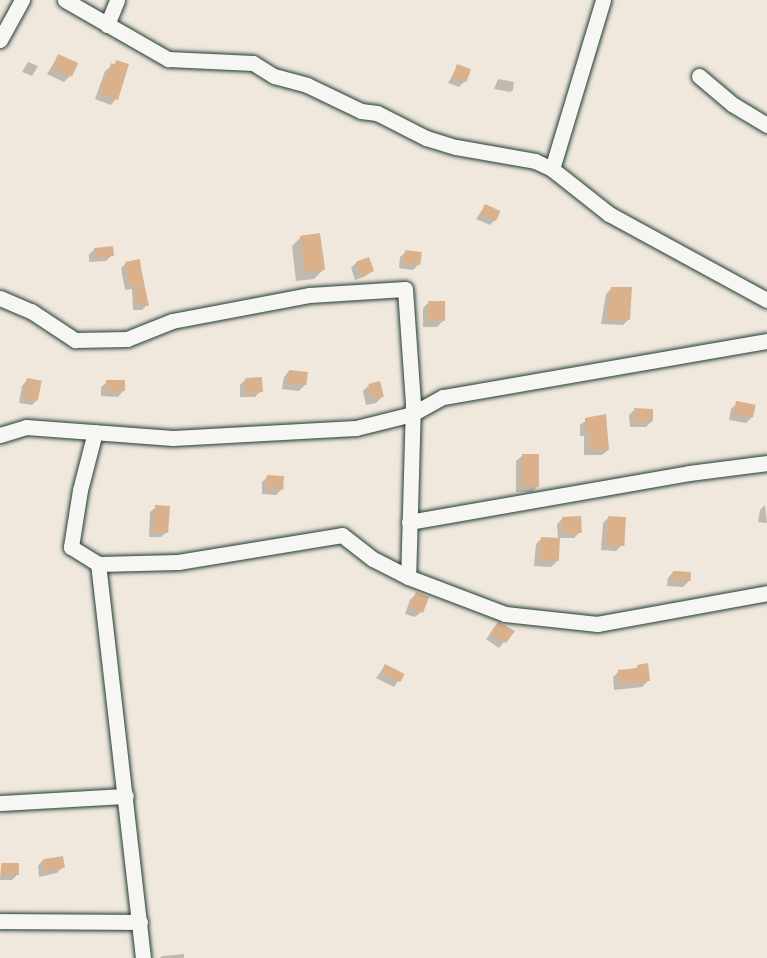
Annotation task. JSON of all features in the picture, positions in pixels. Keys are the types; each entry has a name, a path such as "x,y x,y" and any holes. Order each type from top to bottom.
{"street":[{"path":"0,40 22,0"},
{"path":"65,0 168,59 252,63 274,76 307,85 361,111 377,113 426,138 456,147 535,161 552,169 609,214 767,300"},
{"path":"107,25 117,0"},
{"path":"552,169 603,0"},
{"path":"699,76 732,104 767,125"},
{"path":"0,298 31,311 75,340 127,339 172,321 309,295 405,289 412,414 408,577"},
{"path":"0,435 26,427 172,438 356,428 412,414 443,397 767,341"},
{"path":"95,432 80,490 71,547 98,564 178,562 342,535 373,559 408,577 505,614 597,624 767,593"},
{"path":"409,522 690,473 767,464"},
{"path":"98,564 143,958"},
{"path":"0,803 126,796"},
{"path":"0,921 140,922"}],"building":[{"path":"58,54 78,63 72,77 52,68"},
{"path":"116,60 129,64 118,100 100,94 111,63 115,65"},
{"path":"457,64 471,69 466,82 452,77"},
{"path":"485,204 501,211 496,221 481,214"},
{"path":"320,233 325,270 305,272 300,236"},
{"path":"113,246 114,256 95,258 94,248"},
{"path":"405,250 422,252 420,265 403,263"},
{"path":"369,257 374,271 361,276 356,262"},
{"path":"140,259 149,306 137,306 136,285 130,286 125,262"},
{"path":"611,287 632,287 630,320 606,319"},
{"path":"428,301 445,301 445,321 428,321"},
{"path":"289,370 308,372 307,385 288,383"},
{"path":"262,377 263,392 246,393 245,378"},
{"path":"27,378 42,381 38,400 23,398"},
{"path":"106,380 125,380 125,391 106,391"},
{"path":"380,381 384,397 372,399 368,384"},
{"path":"736,401 756,405 753,418 734,414"},
{"path":"634,408 653,409 653,421 635,422"},
{"path":"606,414 609,450 589,450 589,431 585,431 585,418"},
{"path":"522,454 539,454 539,487 522,487"},
{"path":"267,475 284,476 283,490 266,489"},
{"path":"155,505 170,506 168,533 153,532"},
{"path":"581,516 582,533 563,534 562,517"},
{"path":"608,516 626,517 624,546 606,545"},
{"path":"541,537 560,538 559,561 540,560"},
{"path":"673,571 691,572 691,581 673,580"},
{"path":"416,592 429,597 423,613 410,608"},
{"path":"498,622 515,631 506,643 490,633"},
{"path":"648,663 650,681 619,685 618,670 638,668 637,665"},
{"path":"385,664 405,674 401,682 381,672"},
{"path":"63,856 65,868 45,871 43,859"},
{"path":"1,863 19,863 19,875 1,875"}]}
